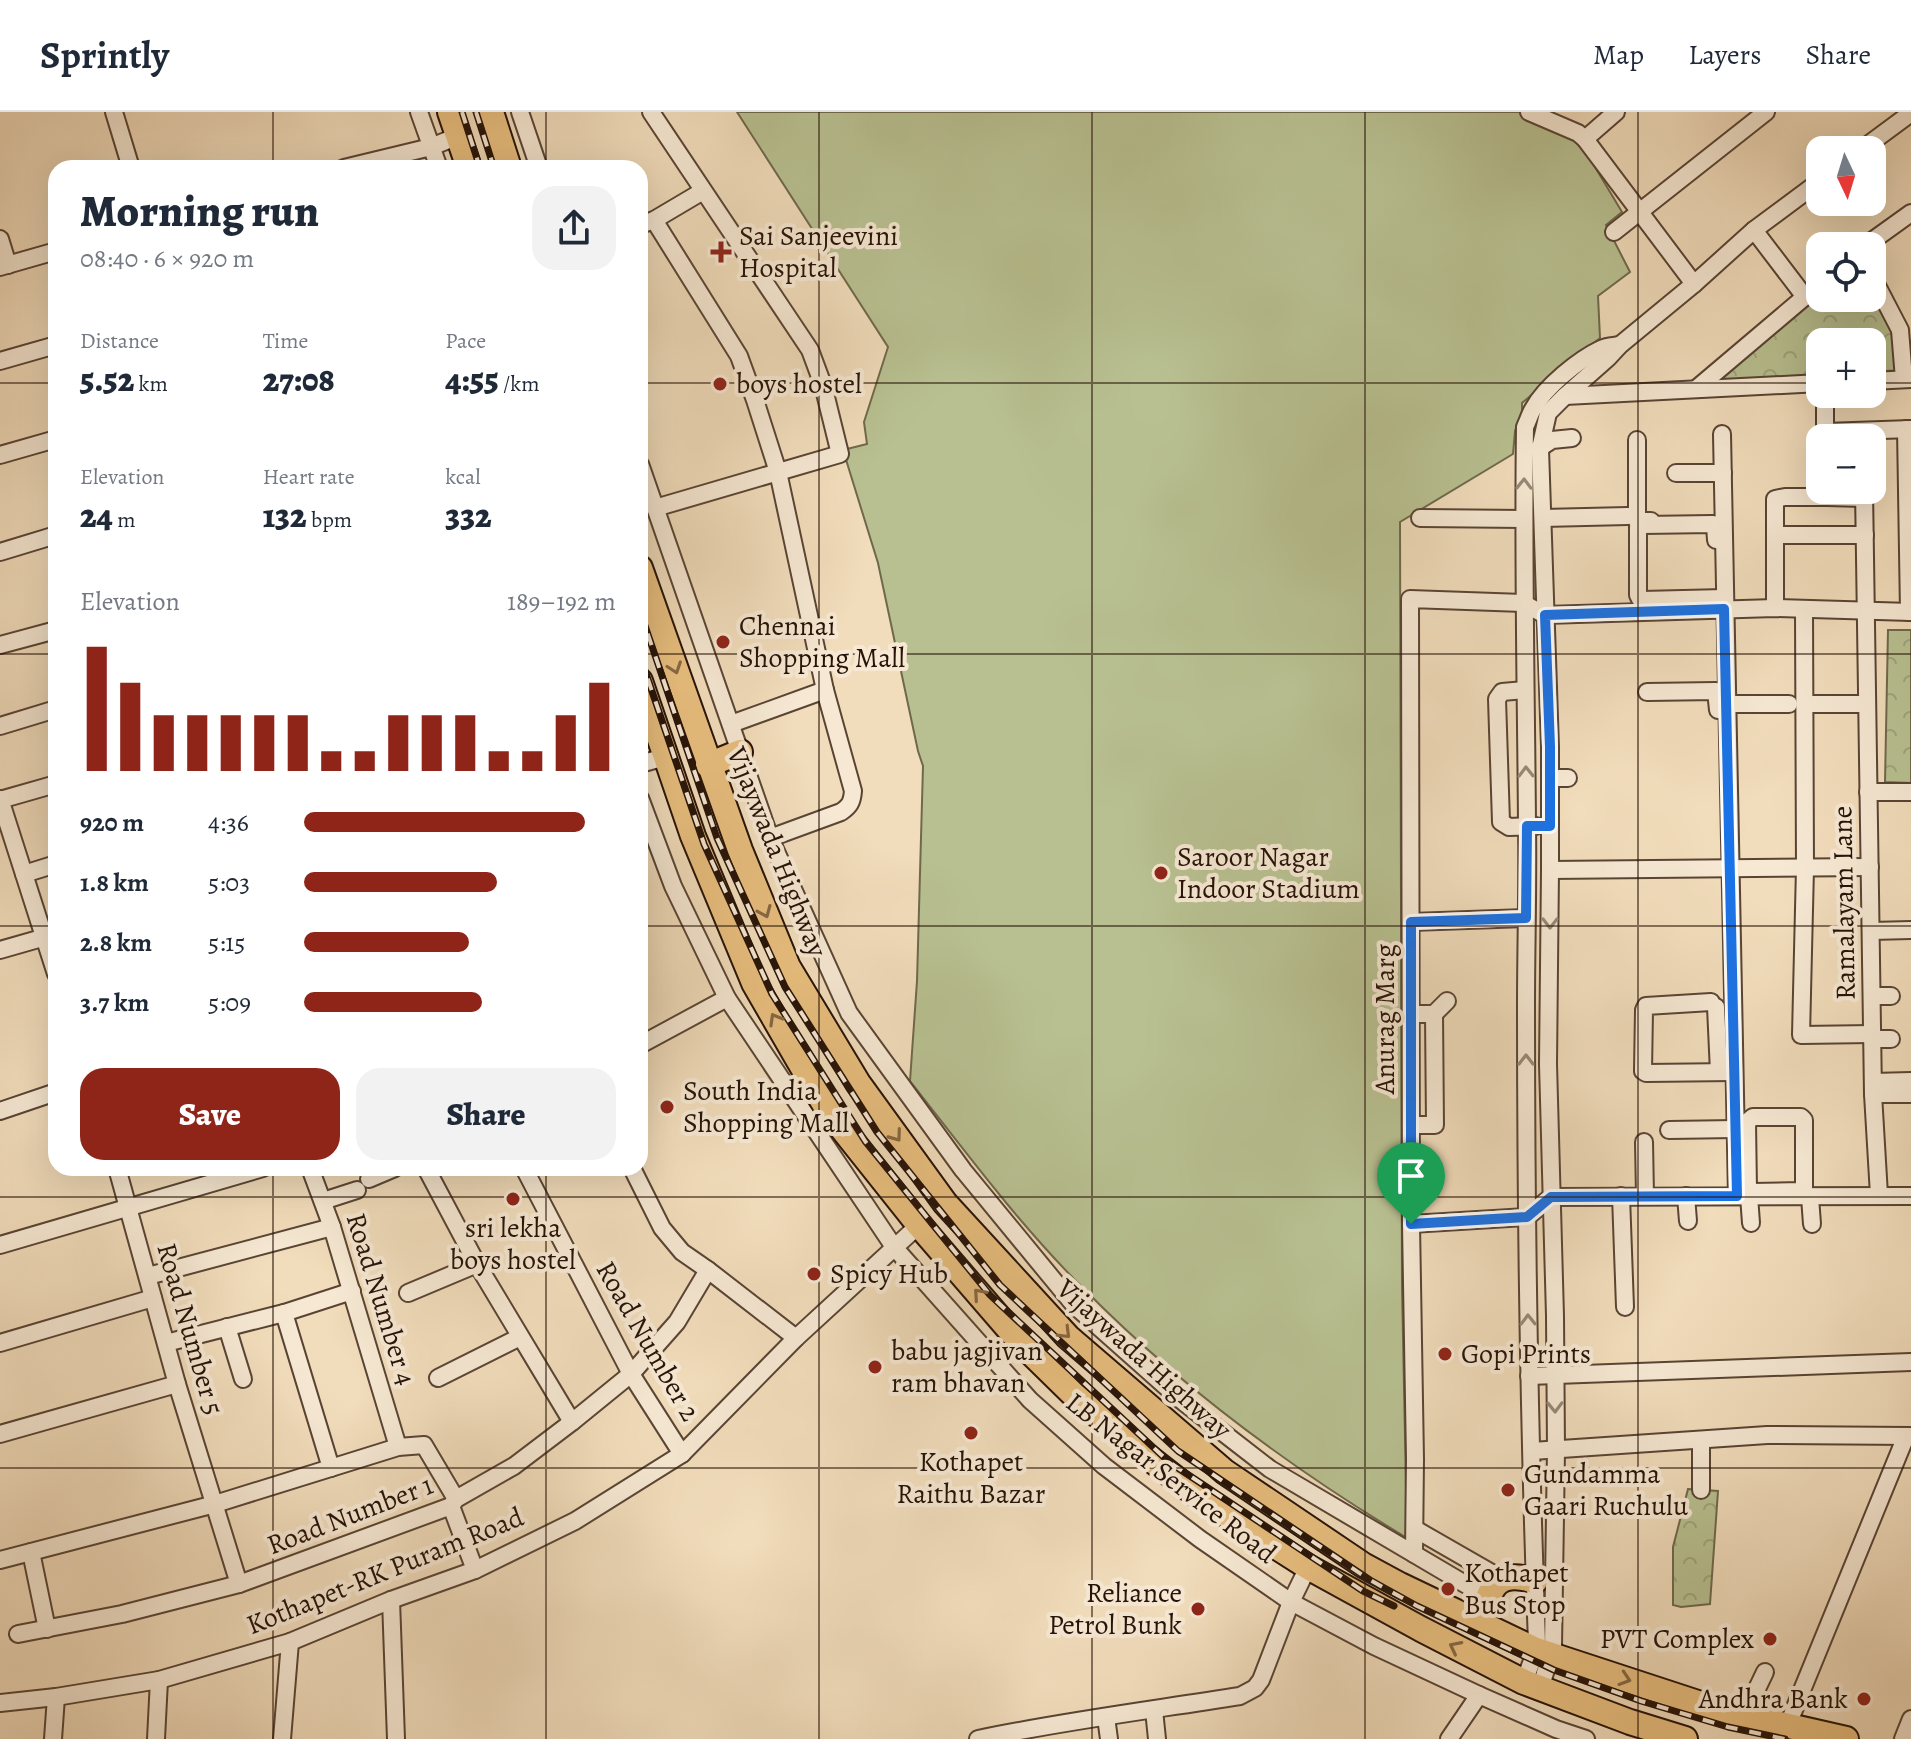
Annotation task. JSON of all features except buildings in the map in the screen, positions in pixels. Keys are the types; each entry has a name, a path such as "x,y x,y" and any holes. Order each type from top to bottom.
{"highway":[{"path":"450,112 466,160"},
{"path":"491,112 506,160"},
{"name":"Vijaywada Highway","path":"648,591 708,765 788,967 848,1067 945,1203 1068,1337 1225,1472 1363,1565 1400,1585 1544,1652 1719,1710 1846,1739"},
{"path":"648,705 693,836 754,983 799,1061 829,1112 919,1225 1021,1343 1075,1396 1203,1500 1308,1567 1532,1686 1657,1735 1685,1739"},
{"path":"708,765 740,752"},
{"path":"799,1061 830,1038"},
{"path":"816,1090 848,1067"},
{"path":"1203,1500 1225,1472"},
{"path":"1481,1623 1495,1588 1522,1577 1535,1581"}],"street":[{"path":"114,112 129,160"},
{"path":"419,112 436,160"},
{"path":"520,112 536,160"},
{"path":"651,112 741,234 810,350 823,385 840,454 655,508"},
{"path":"1529,112 1569,120 1694,284"},
{"path":"1585,139 1616,112"},
{"path":"1614,232 1766,112"},
{"path":"1880,136 1911,113"},
{"path":"377,160 431,147 458,136"},
{"path":"648,221 704,180"},
{"path":"1544,1652 1533,1542 1527,1217 1527,826 1523,603 1524,519 1532,450 1548,413 1565,396 1754,230 1806,191"},
{"path":"1885,232 1911,213"},
{"path":"648,223 739,356 755,400 778,472 825,690 853,791 853,800 841,812 770,838"},
{"path":"1696,389 1805,297 1754,230"},
{"path":"0,239 4,266 48,253"},
{"path":"1886,303 1900,330 1908,379 1886,380"},
{"path":"1532,1686 1544,1652 1555,1543 1556,1450 1548,1007 1550,778 1543,518 1532,450 1525,427 1543,396 1579,363 1603,348 1620,345"},
{"path":"0,361 48,347"},
{"path":"1565,396 1806,384"},
{"path":"1722,602 1715,525 1638,527 1640,599 1722,602 1804,610 1910,612 1908,429 1886,431"},
{"path":"1721,738 1726,704 1722,602 1722,434"},
{"path":"1532,450 1552,440 1572,438"},
{"path":"1637,440 1637,521 1723,520"},
{"path":"0,455 48,441"},
{"path":"1676,473 1723,473"},
{"path":"648,487 770,838 849,1013 963,1170 1074,1305 1181,1400 1270,1469 1414,1554 1495,1588"},
{"path":"1775,608 1775,499 1806,496"},
{"name":"Ramalayam Lane","path":"1864,504 1868,792 1877,811 1870,867 1871,931 1867,977 1879,1195"},
{"path":"1543,518 1628,516"},
{"path":"1420,518 1524,519"},
{"path":"1775,535 1865,535"},
{"path":"0,552 48,537"},
{"name":"Anurag Marg","path":"1414,1554 1410,599 1523,603"},
{"path":"1523,603 1545,615 1722,602"},
{"path":"1804,610 1805,868 1801,1035 1891,1039"},
{"path":"0,645 48,632"},
{"path":"731,724 825,690"},
{"path":"1525,690 1502,692 1496,703 1501,822 1509,827 1550,826"},
{"path":"1647,692 1716,691 1730,868 1734,1014 1726,1072"},
{"path":"1726,704 1789,704"},
{"path":"1813,704 1867,704"},
{"path":"0,726 48,711"},
{"path":"648,762 665,757"},
{"path":"1550,778 1568,778"},
{"path":"48,786 0,800 8,849 24,874 48,931"},
{"path":"1868,792 1911,792"},
{"name":"LB Nagar Service Road","path":"648,819 673,886 727,998 894,1247 1030,1400 1104,1466 1200,1539 1291,1602 1374,1646 1479,1695 1586,1739"},
{"path":"24,874 48,866"},
{"path":"1550,870 1870,867"},
{"path":"1411,922 1526,918"},
{"path":"1871,931 1911,930"},
{"path":"0,950 48,937"},
{"path":"1862,956 1867,977"},
{"path":"1869,999 1891,996"},
{"path":"648,1041 727,998"},
{"path":"1411,1014 1434,1014 1447,1001"},
{"path":"1726,1072 1644,1072 1644,1010 1646,1006 1714,1008 1734,1014"},
{"path":"1526,1007 1548,1007"},
{"path":"1714,1008 1726,1072 1727,1110 1735,1129 1742,1166 1750,1192 1803,1190 1804,1120 1801,1117 1750,1118 1747,1122 1742,1166 1743,1196 1751,1223"},
{"path":"1411,1125 1435,1125 1434,1014"},
{"path":"1873,1088 1911,1081"},
{"path":"1873,1088 1911,1094"},
{"path":"0,1111 48,1095"},
{"path":"1669,1130 1735,1129"},
{"path":"1644,1142 1645,1196"},
{"name":"Road Number 5","path":"119,1176 177,1384 239,1584"},
{"path":"0,1245 236,1176"},
{"name":"Road Number 4","path":"313,1176 332,1227 398,1447"},
{"path":"323,1201 380,1176"},
{"path":"430,1176 477,1264 572,1422"},
{"name":"Road Number 2","path":"528,1176 631,1374 682,1454"},
{"path":"636,1176 662,1228 682,1252 796,1338"},
{"path":"1621,1196 1625,1307"},
{"path":"1686,1196 1688,1221"},
{"path":"1411,1224 1527,1217 1551,1197 1911,1196"},
{"path":"1810,1197 1812,1224"},
{"name":"Kothapet-RK Puram Road","path":"0,1703 159,1680 290,1642 391,1600 475,1570 575,1521 682,1454 796,1338 919,1225"},
{"path":"148,1276 332,1227"},
{"path":"408,1293 477,1264"},
{"name":"Road Number 1","path":"18,1634 122,1614 239,1584 453,1503 514,1466 631,1374 677,1322 708,1270"},
{"path":"166,1343 284,1313 352,1291"},
{"path":"0,1343 153,1298"},
{"path":"284,1313 331,1468"},
{"path":"227,1327 243,1379"},
{"path":"438,1378 520,1337"},
{"path":"1529,1376 1911,1362"},
{"path":"0,1434 177,1384"},
{"path":"1532,1451 1767,1435 1909,1436 1787,1727"},
{"path":"1701,1440 1701,1490"},
{"path":"0,1560 215,1504 398,1447 424,1445 453,1503 475,1570"},
{"path":"1415,1529 1495,1588"},
{"path":"1533,1542 1555,1543"},
{"path":"31,1552 47,1629"},
{"path":"978,1739 1049,1732 1106,1717 1240,1696 1255,1688 1261,1680 1308,1567"},
{"path":"391,1600 396,1739"},
{"path":"282,1739 290,1642"},
{"path":"1744,1716 1765,1672"},
{"path":"156,1739 159,1680"},
{"path":"1449,1739 1479,1695"},
{"path":"53,1739 56,1697"},
{"path":"1154,1710 1157,1739"},
{"path":"1106,1717 1109,1739"},
{"path":"1903,1739 1911,1719"}],"green space":[{"name":"Saroor Nagar Indoor Stadium","path":"737,112 1521,112 1566,133 1583,147 1622,212 1606,225 1630,272 1598,296 1600,338 1522,403 1513,454 1400,522 1402,1286 1407,1538 1278,1453 1156,1357 1081,1286 1035,1237 910,1081 917,981 923,766 878,563 843,450 867,444 864,422 888,347"},
{"path":"1806,302 1806,312 1883,312 1893,331 1896,372 1886,372 1886,328 1806,328 1806,377 1721,380 1719,372"},
{"path":"1888,630 1911,630 1911,783 1885,782"},
{"path":"1688,1489 1718,1491 1710,1604 1681,1607 1673,1605 1673,1547"}],"railway":[{"path":"462,112 477,160"},
{"path":"476,112 491,160"},
{"path":"648,635 717,838 785,987 877,1132 1000,1285 1178,1451 1370,1580 1417,1606 1554,1670 1728,1727 1785,1739"},
{"path":"648,680 704,844 772,994 865,1141 990,1295 1169,1462 1363,1591 1394,1606"}],"place":[{"name":"Sai Sanjeevini Hospital","path":"721,252"},
{"name":"boys hostel","path":"720,384"},
{"name":"Chennai Shopping Mall","path":"723,642"},
{"name":"Saroor Nagar Indoor Stadium","path":"1161,873"},
{"name":"South India Shopping Mall","path":"667,1107"},
{"name":"sri lekha boys hostel","path":"513,1199"},
{"name":"Spicy Hub","path":"814,1274"},
{"name":"Gopi Prints","path":"1445,1354"},
{"name":"babu jagjivan ram bhavan","path":"875,1367"},
{"name":"Kothapet Raithu Bazar","path":"971,1433"},
{"name":"Gundamma Gaari Ruchulu","path":"1508,1490"},
{"name":"Kothapet Bus Stop","path":"1448,1589"},
{"name":"Reliance Petrol Bunk","path":"1198,1609"},
{"name":"PVT Complex","path":"1770,1639"},
{"name":"Andhra Bank","path":"1864,1699"}],"route":[{"path":"1724,609 1737,1196 1551,1197 1527,1217 1411,1224 1411,922 1526,918 1527,826 1550,826 1545,615 1724,609"}]}
